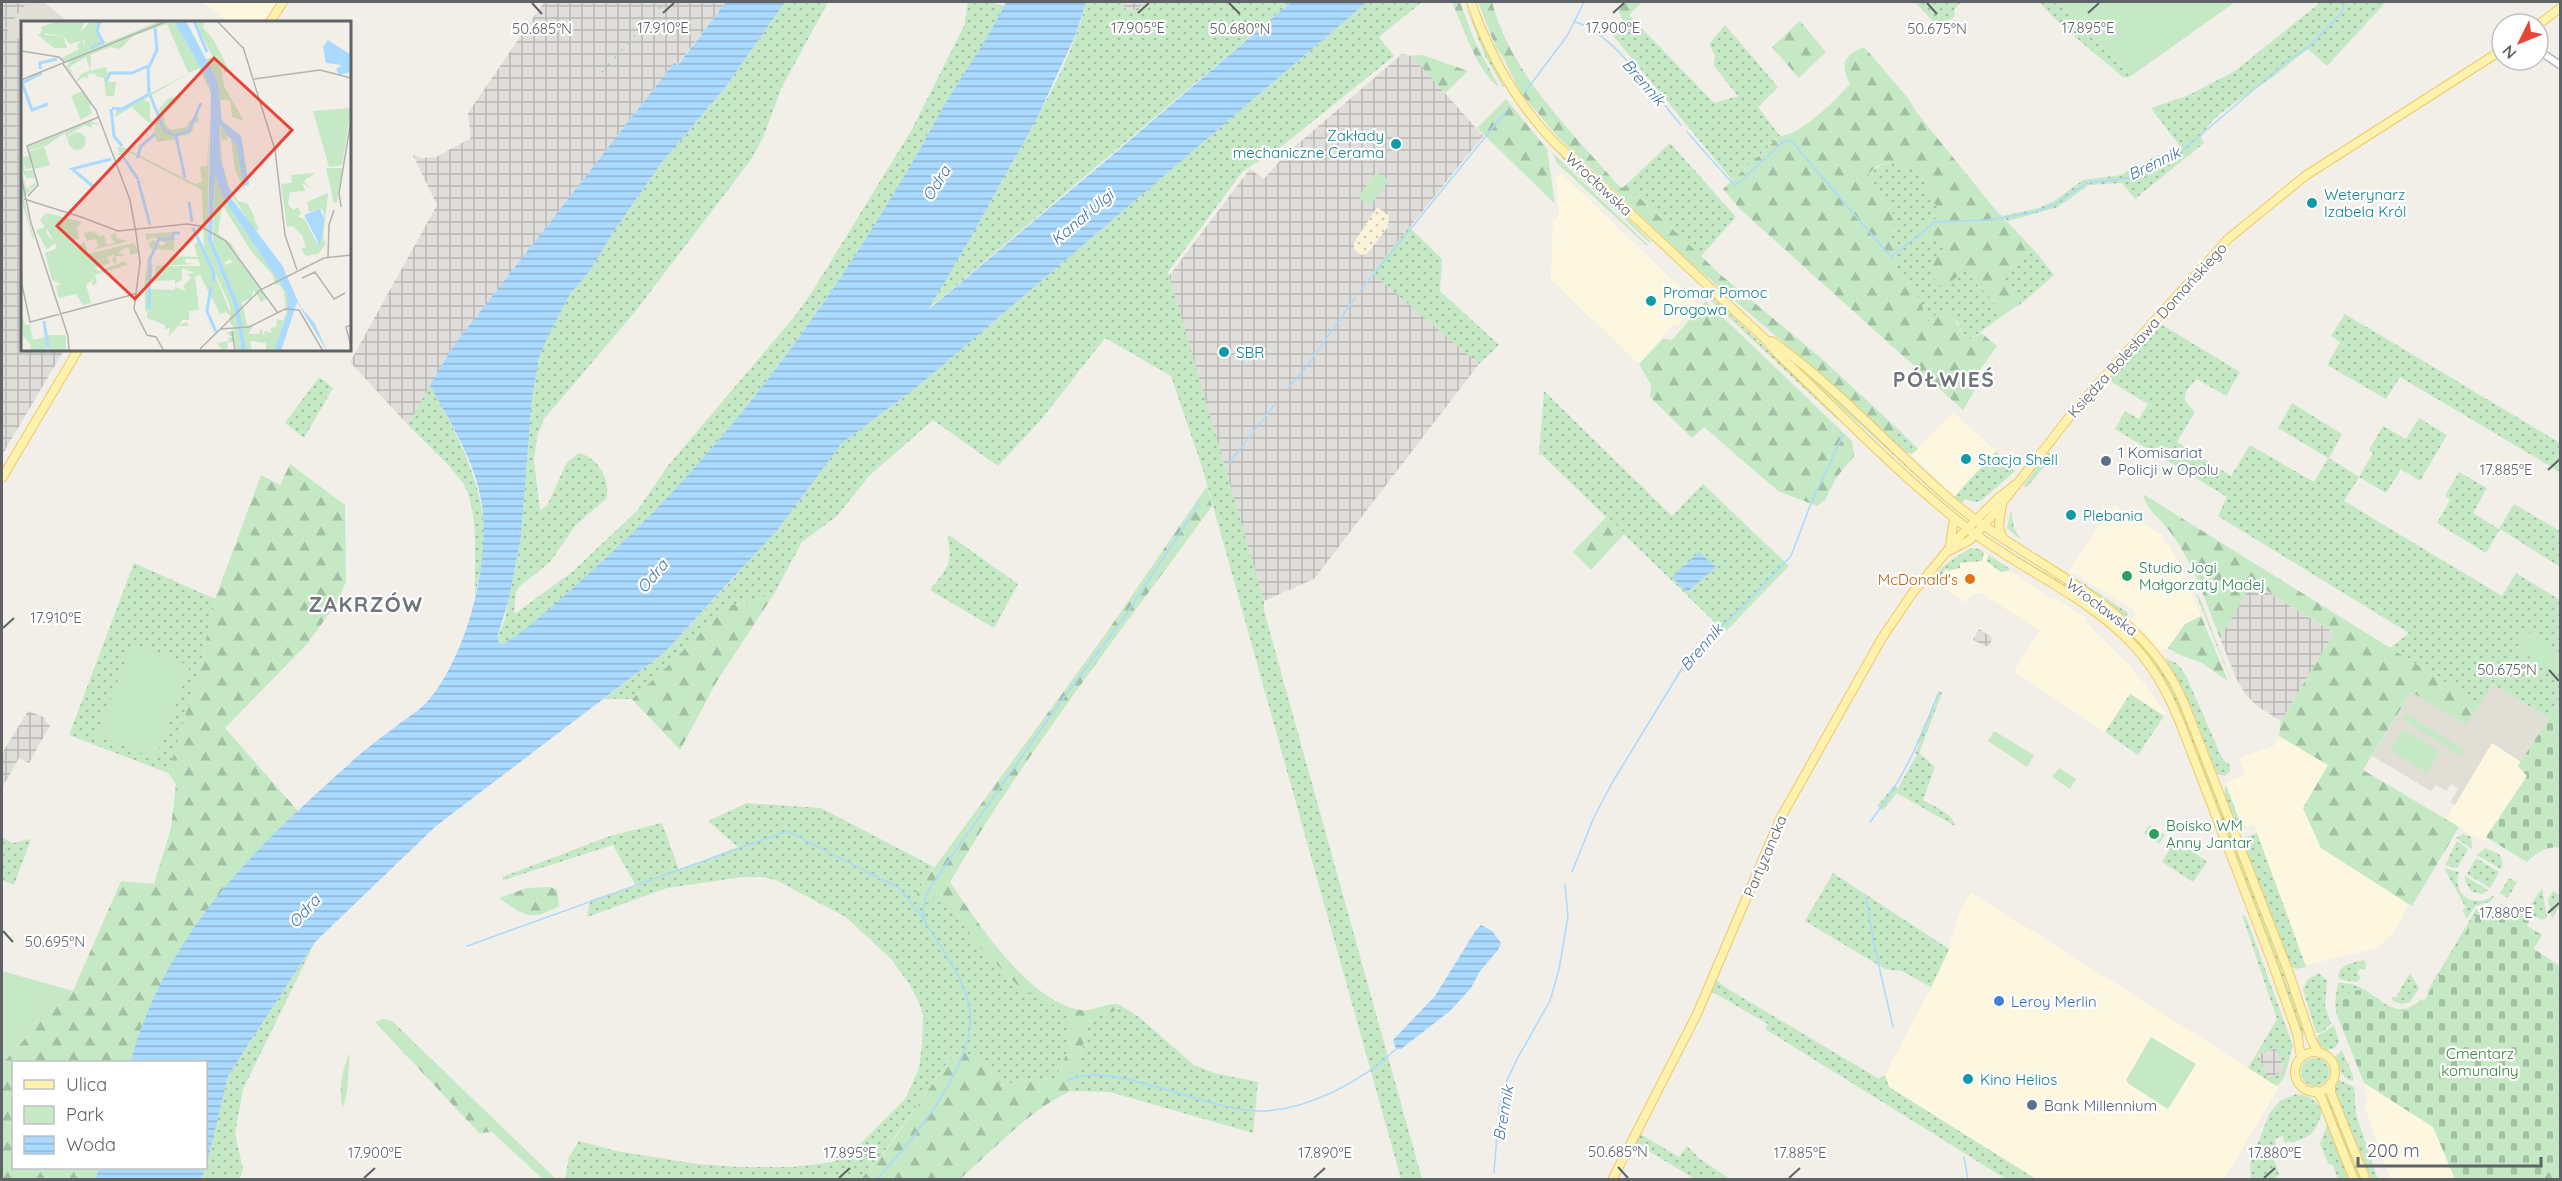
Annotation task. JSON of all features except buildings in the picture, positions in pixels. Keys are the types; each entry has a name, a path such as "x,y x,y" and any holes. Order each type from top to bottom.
{"main road":[{"path":"271,21 283,2"},
{"name":"Wrocławska","path":"1471,2 1500,70 1541,128 1876,447 1954,518 2105,620 2133,645 2161,682 2181,725 2272,962 2297,1033 2301,1057"},
{"name":"Księdza Bolesława Domańskiego","path":"1975,534 2002,504 2074,411 2228,239 2305,176 2490,58"},
{"name":"Wrocławska","path":"1765,339 1773,342 1836,394 1975,520 2122,619 2147,643 2171,676 2184,703 2287,968 2312,1041 2319,1053"},
{"path":"2,478 77,351"},
{"name":"Księdza Bolesława Domańskiego","path":"1967,528 2015,485"},
{"path":"2002,504 1999,525 2002,538"},
{"path":"1948,551 1954,518"},
{"name":"Partyzancka","path":"1612,1179 1697,1014 1780,819 1794,793 1893,621 1922,580 1967,528"},
{"name":"Partyzancka","path":"1948,551 1960,546 1975,534"},
{"path":"2354,1179 2322,1099 2316,1092 2303,1088 2295,1074 2296,1065 2301,1057 2308,1053 2319,1053 2327,1057 2333,1066 2331,1094 2366,1179"},
{"path":"2316,1092 2323,1090 2331,1082"}],"shaded area":[{"path":"2,2 28,2 6,28 21,41 21,351 63,351 2,455"},
{"path":"28,2 44,2 67,21 21,21 21,41 6,28"},
{"path":"203,2 283,2 271,21 227,21"},
{"path":"544,2 726,2 677,65 674,63 454,345 408,425 350,362 437,205 413,155 422,158 436,157 471,138 468,113"},
{"path":"1122,2 1149,2 1131,11 1124,8"},
{"path":"1402,54 1412,56 1483,136 1373,273 1479,364 1314,579 1264,601 1169,276 1250,169 1264,179 1285,155"},
{"path":"1561,173 1697,303 1678,325 1673,325 1639,364 1551,280 1553,219 1555,220 1559,214 1556,177"},
{"path":"1953,412 1996,451 1954,497 1912,454"},
{"path":"2114,505 2164,536 2164,541 2169,545 2180,564 2201,616 2185,624 2168,648 2158,650 2130,620 2136,615 2133,610 2079,576 2068,572"},
{"path":"1970,548 1979,549 2051,599 2059,600 2087,619 2085,621 2097,634 2130,665 2166,713 2164,716 2130,694 2105,732 2014,671 2040,631 1981,593 1975,593 1964,602 1930,579 1946,564"},
{"path":"2252,582 2334,633 2281,721 2257,706 2245,694 2220,638"},
{"path":"1979,629 1993,638 1988,647 1973,640"},
{"path":"2492,684 2549,718 2521,762 2492,743 2455,805 2450,802 2458,789 2451,784 2446,791 2436,785 2431,791 2372,756 2411,692"},
{"path":"28,711 46,718 45,721 50,725 29,763 19,758 2,788 2,753"},
{"path":"2279,736 2328,765 2303,808 2321,848 2409,905 2393,933 2377,948 2306,965 2254,825 2242,827 2225,783 2245,775 2239,758 2274,746"},
{"path":"2492,742 2521,762 2518,767 2527,776 2484,842 2446,819"},
{"path":"1971,892 2279,1087 2224,1179 2037,1180 1889,1087 1885,1075 1945,961 1961,909"},
{"path":"2276,1048 2285,1071 2267,1078 2258,1055"},
{"path":"2364,1083 2433,1127 2455,1179 2390,1179 2365,1108 2368,1101"}],"green space":[{"path":"785,2 828,2 782,87 762,140 750,161 634,313 544,419 537,436 534,461 540,510 547,506 567,462 579,453 592,459 602,470 607,484 606,499 575,526 550,562 520,586 516,592 514,612 516,613 572,572 637,511 667,467 794,317 812,292 911,131 964,26 968,2 992,2 1004,6 903,179 837,283 726,432 643,523 598,566 529,626 504,644 500,644 497,638 505,619 521,536 532,399 539,358 546,338 570,294 589,272 614,231 662,162 724,89"},
{"path":"1086,2 1122,2 1124,8 1131,11 1149,2 1291,2 926,311 1049,95 1067,58"},
{"path":"1367,2 1422,2 1379,37 1394,56 1277,150 1243,171 1168,272 1264,601 1264,611 1422,1179 1401,1179 1203,470 1171,376 1105,338 1040,421 998,466 933,420 869,476 837,516 802,542 774,594 743,604 727,605 670,664 632,699 604,699 665,652 735,577 841,444 922,383"},
{"path":"1452,2 1460,2 1475,42 1499,87 1484,71"},
{"path":"1464,2 1504,86 1503,87 1485,56"},
{"path":"1478,2 1492,2 1513,53 1528,77 1562,122 1618,185 1622,188 1626,185 1722,276 1821,358 1900,431 1891,440 1842,393 1684,257 1558,137 1520,92 1503,57 1496,48"},
{"path":"1626,2 1642,2 1623,21 1618,9"},
{"path":"1915,2 1961,2 1954,10 1955,16 1939,28"},
{"path":"2039,2 2057,2 2131,76 2124,78 2060,24"},
{"path":"2057,2 2235,2 2131,76"},
{"path":"2321,2 2386,2 2327,66 2308,49 2276,75 2222,112 2206,129 2201,138 2204,143 2135,199 2122,183 2089,185 2058,207 2008,221 2002,216 2039,208 2054,201 2083,180 2121,175 2156,156 2182,149 2151,108 2189,95 2235,71"},
{"path":"1629,15 1714,103 1738,96 1714,66 1715,55 1709,44 1725,25 1778,87 1758,107 1780,136 1732,180 1611,33"},
{"path":"1800,21 1826,52 1799,78 1772,47"},
{"path":"1864,47 1908,98 1917,113 1994,208 2034,250 2001,276 2022,303 2005,314 1965,271 1945,286 1938,285 1929,269 1931,262 1944,248 1936,238 1923,242 1916,236 1916,232 1938,217 1937,206 1930,199 1925,181 1910,166 1901,168 1891,161 1877,166 1868,174 1895,217 1891,238 1897,262 1895,270 1920,300 1926,323 1940,311 1946,312 1954,319 1968,341 1981,333 1997,346 1977,374 1982,378 1963,410 1741,210 1723,189 1780,136 1807,124 1850,84 1845,71 1845,61 1852,53"},
{"path":"1423,55 1468,71 1445,93 1412,56"},
{"path":"1506,99 1547,149 1555,204 1477,128"},
{"path":"1670,143 1736,217 1701,256 1626,185"},
{"path":"1555,149 1651,241 1650,243 1573,170"},
{"path":"1553,153 1648,245 1557,163"},
{"path":"1891,161 1901,168 1910,166 1925,181 1930,199 1937,206 1939,213 1936,237 1945,248 1937,255 1965,271 2005,314 1968,341 1957,321 1931,321 1926,324 1920,301 1895,270 1897,262 1891,238 1895,217 1868,174"},
{"path":"1376,172 1387,179 1387,183 1370,206 1358,197"},
{"path":"1409,227 1442,259 1440,291 1499,345 1479,364 1372,273"},
{"path":"2034,250 2054,275 2022,303 2000,276"},
{"path":"1711,296 1839,418 1838,420 1707,297"},
{"path":"1706,301 1852,441 1854,456 1836,478 1825,500 1817,506 1778,491 1704,427 1692,438 1650,397 1651,385 1639,364 1663,339 1672,340"},
{"path":"2345,314 2560,443 2560,472 2400,377 2386,399 2327,365 2340,342 2331,336"},
{"path":"2154,320 2240,372 2226,396 2197,379 2192,384 2187,391 2185,401 2195,412 2177,442 2231,476 2250,445 2314,482 2328,458 2278,428 2292,403 2342,434 2329,458 2359,477 2344,501 2502,596 2516,573 2560,600 2560,701 2549,718 2492,684 2480,704 2390,648 2409,633 2218,516 2227,497 2115,429 2125,411 2139,419 2148,404 2103,377"},
{"path":"1795,365 1822,386 1967,518 1937,495"},
{"path":"319,377 333,388 304,438 285,423"},
{"path":"430,385 469,464 481,506 484,550 475,596 474,521 468,493 450,467 408,425"},
{"path":"1544,391 1672,516 1703,484 1789,566 1725,632 1542,455 1539,455"},
{"path":"2419,418 2447,435 2420,481 2401,469 2386,493 2359,477 2373,453 2369,450 2383,426 2406,439"},
{"path":"1900,431 1918,449 1912,454 1905,452 1891,440"},
{"path":"1996,451 2015,471 1982,500 1976,502 1965,499 1962,503 1954,497"},
{"path":"2054,454 2053,456 2027,487 2023,487 2045,455"},
{"path":"290,464 345,505 346,582 336,604 307,644 225,728 298,811 243,868 196,925 176,955 159,988 143,1023 130,1061 12,1061 12,1169 99,1169 95,1179 2,1180 2,1064 30,1033 52,985 73,991 121,881 154,884 171,828 176,784 168,773 201,664 215,599 261,475 280,485"},
{"path":"2459,472 2487,488 2473,513 2499,529 2514,504 2560,531 2560,567 2500,529 2486,553 2437,523 2450,500 2445,496"},
{"path":"1207,486 1212,506 1043,737 950,882 990,938 1024,977 1043,992 1062,1004 1081,1010 1118,1004 1115,1011 1100,1015 1089,1023 1071,1091 1026,1119 960,1179 861,1179 885,1152 949,1060 962,1052 980,1059 1001,1085 1034,1079 1055,1080 1069,1048 1071,1014 1020,988 979,946 939,892 928,903 916,897 918,890 1102,639"},
{"path":"2143,494 2480,704 2467,725 2411,692 2363,770 2459,827 2412,906 2321,848 2303,808 2328,765 2279,736 2281,721 2334,633 2253,582 2220,638 2198,581 2184,553 2150,508"},
{"path":"2011,510 2014,528 2021,540 2007,528"},
{"path":"1607,516 1625,533 1591,570 1573,552"},
{"path":"949,535 1018,584 994,628 930,590 947,566 950,553 947,537"},
{"path":"1997,543 2084,596 2117,620 2150,653 2165,675 2190,722 2305,1035 2301,1036 2278,966 2198,756 2171,692 2159,671 2144,651 2119,626"},
{"path":"1970,548 1984,552 1982,561 1960,563 1960,568 1948,571 1946,569 1940,577 1936,574 1946,564"},
{"path":"1989,555 2010,569 2001,572 1986,561"},
{"path":"134,563 215,599 201,664 168,773 69,735"},
{"path":"2070,578 2080,581 2128,613 2126,617"},
{"path":"774,594 717,681 680,750 632,699 670,664 727,605 743,604"},
{"path":"2196,594 2199,596 2233,686"},
{"path":"2201,616 2228,681 2202,663 2168,648 2185,624"},
{"path":"2527,631 2560,653 2560,662 2554,673 2516,648"},
{"path":"132,643 190,666 155,759 97,735"},
{"path":"2165,658 2178,664 2186,676 2223,760 2229,764 2230,771 2225,776 2217,774 2189,702"},
{"path":"1939,691 1942,693 1919,753 1935,767 1923,800 1951,817 1955,826 1897,793 1883,810 1877,806 1894,786 1898,788 1917,754 1915,753 1919,745 1917,742"},
{"path":"2130,694 2164,716 2138,755 2105,732"},
{"path":"2560,701 2560,848 2542,850 2527,862 2486,837 2527,776 2518,766"},
{"path":"2406,714 2465,750 2461,756 2402,719"},
{"path":"2403,729 2440,752 2427,773 2390,750"},
{"path":"1994,731 2034,755 2027,767 1988,741"},
{"path":"2059,768 2076,779 2070,789 2052,777"},
{"path":"2226,785 2242,827 2246,826 2242,830 2229,809 2225,795"},
{"path":"747,803 821,808 934,867 918,890 917,897 939,892 979,946 1020,988 1071,1014 1069,1048 1055,1080 1034,1079 1001,1085 980,1059 961,1052 949,1060 884,1152 861,1179 565,1179 569,1157 579,1141 616,1151 697,1164 793,1167 833,1162 845,1156 864,1140 906,1098 919,1068 923,1016 919,1003 910,985 891,959 846,917 776,880 742,877 667,888 587,917 590,900 636,886 613,845 503,880 502,877 610,836 662,823 679,870 738,847 708,821"},
{"name":"Boisko WM Anny Jantar","path":"2149,825 2165,835 2159,844 2144,833"},
{"path":"2257,833 2306,967 2295,969 2290,965 2243,841"},
{"path":"2463,834 2471,837 2472,849 2456,838"},
{"path":"2,837 13,843 31,839 14,885 2,880"},
{"path":"2176,839 2207,862 2193,882 2162,862"},
{"path":"2457,841 2468,849 2457,868 2445,865"},
{"path":"2485,848 2499,854 2503,862 2501,869 2477,855"},
{"path":"2476,858 2499,872 2490,888 2467,874"},
{"path":"2444,868 2459,872 2459,888 2467,898 2481,901 2495,894 2490,902 2475,906 2467,919 2462,910 2466,908"},
{"path":"1833,873 1949,949 1931,987 1902,971 1885,969 1805,921"},
{"path":"2465,876 2488,890 2482,894 2472,892 2465,881"},
{"path":"2509,878 2517,882 2508,898 2500,893"},
{"path":"551,887 557,890 559,906 541,914 522,913 499,898 527,888"},
{"path":"2542,888 2547,917 2542,920 2533,915 2529,920 2526,912"},
{"path":"2553,891 2560,895 2560,905 2552,919 2548,900"},
{"name":"Cmentarz komunalny","path":"2500,903 2512,911 2515,906 2526,913 2529,922 2527,926 2542,935 2534,949 2560,966 2560,1158 2542,1179 2455,1179 2433,1127 2364,1083 2336,1012 2343,994 2359,990 2381,1004 2397,1010 2413,1010 2421,1006 2477,914 2497,909"},
{"path":"2493,905 2498,909 2477,914 2430,994 2427,992 2477,908"},
{"path":"2242,915 2246,917 2293,1046 2284,1078 2277,1086 2248,1068 2277,1019","holes":["2276,1048 2285,1071 2267,1078 2258,1055"]},
{"path":"315,942 243,1089 235,1134 243,1169 240,1179 202,1180 205,1169 207,1169 207,1160 228,1076"},
{"path":"2365,960 2365,970 2360,968 2357,974 2361,977 2358,982 2342,980 2338,977 2344,966"},
{"path":"2,971 52,985 30,1033 2,1064"},
{"path":"2319,973 2327,981 2325,1006 2331,1024 2321,1033 2316,1033 2303,989 2308,979"},
{"path":"2410,973 2419,988 2410,1002 2402,1004 2393,1001 2392,997 2396,997"},
{"path":"1714,978 1728,989 1879,1079 1885,1075 1889,1087 2036,1179 2006,1179 1765,1029 1768,1024 1709,990"},
{"path":"2338,983 2350,984 2366,990 2396,1009 2412,1006 2421,999 2426,1001 2414,1010 2406,1012 2336,1012"},
{"path":"1118,1004 1139,1017 1194,1065 1214,1073 1258,1082 1253,1133 1110,1092 1071,1091 1089,1023 1100,1015 1115,1011"},
{"path":"383,1019 392,1021 556,1179 543,1179 492,1132 479,1133 375,1022"},
{"path":"2334,1025 2339,1042 2335,1048 2327,1050 2314,1039"},
{"path":"2151,1037 2196,1064 2168,1109 2126,1080"},
{"path":"2342,1050 2353,1081 2345,1077 2335,1057"},
{"path":"350,1053 347,1092 343,1108 342,1080"},
{"path":"2315,1058 2325,1062 2329,1072 2325,1082 2315,1086 2305,1082 2301,1072 2305,1062"},
{"path":"2339,1080 2354,1087 2356,1115 2378,1179 2371,1179 2336,1096 2335,1087"},
{"path":"2296,1094 2309,1097 2318,1104 2322,1112 2317,1125 2308,1136 2291,1143 2290,1141 2285,1143 2282,1136 2275,1139 2277,1149 2274,1160 2280,1175 2276,1176 2276,1179 2251,1179 2250,1163 2270,1112 2280,1101"},
{"path":"2328,1097 2362,1179 2359,1179 2324,1098"},
{"path":"2327,1125 2350,1179 2338,1179 2320,1144"},
{"path":"1637,1132 1679,1157 1687,1146 1699,1158 1730,1179 1695,1179 1632,1141"},
{"path":"2559,1157 2560,1179 2542,1180"}],"sand":[{"path":"1377,207 1389,216 1388,227 1367,254 1360,255 1354,249 1354,243"}],"water":[{"path":"726,2 785,2 724,89 662,162 614,231 589,272 570,294 547,338 539,358 532,399 521,536 509,599 497,638 500,644 504,644 517,635 552,606 643,523 726,431 765,383 871,231 1006,2 1086,2 1076,34 1038,116 928,310 1291,2 1367,2 922,383 841,444 778,529 665,652 436,826 315,942 228,1076 207,1163 207,1061 130,1061 146,1016 166,974 189,935 245,864 352,761 424,705 441,683 454,660 473,609 479,582 484,529 482,505 468,458 430,385 454,345 674,63 678,65"},
{"path":"1699,552 1716,567 1687,592 1672,577"},
{"path":"1481,925 1492,931 1501,943 1498,950 1480,971 1471,988 1450,1011 1401,1049 1396,1049 1393,1040 1435,996"},
{"path":"99,1169 205,1169 202,1179 95,1179"}],"waterway":[{"path":"1525,92 1567,36 1584,2"},
{"name":"Brennik","path":"1687,132 1735,186 1782,143 1787,140 1792,142 1891,257 1935,222 1987,220 2035,212 2055,204 2087,183 2130,178 2159,159 2183,150 2285,63 2312,44 2341,13 2345,2"},
{"name":"Brennik","path":"1575,22 1589,28 1618,51 1681,125"},
{"path":"1360,291 1508,109"},
{"path":"1288,388 1307,366 1355,298"},
{"path":"1230,462 1275,404"},
{"name":"Brennik","path":"1572,872 1594,817 1612,783 1681,670 1696,649 1740,609 1791,556 1812,501 1843,435 1841,433"},
{"path":"876,1180 923,1124 938,1102 963,1055 969,1032 970,1011 965,991 925,920 924,905 929,889 1058,705 1123,619 1199,504"},
{"path":"1870,822 1892,791 1909,761 1938,694"},
{"path":"467,946 787,831 899,888 924,919"},
{"name":"Brennik","path":"1494,1173 1499,1109 1504,1087 1550,1001 1559,969 1568,917 1565,884"},
{"path":"1866,898 1893,1027"},
{"path":"1066,1081 1086,1075 1106,1075 1245,1110 1275,1110 1313,1100 1350,1083 1383,1061 1396,1049"},
{"path":"1964,1157 1968,1180"}],"railway":[{"path":"602,72 665,2"}],"place":[{"name":"Zakłady mechaniczne Cerama","path":"1396,144"},
{"name":"Weterynarz Izabela Król","path":"2312,203"},
{"name":"Promar Pomoc Drogowa","path":"1651,301"},
{"name":"SBR","path":"1224,352"},
{"name":"Stacja Shell","path":"1966,459"},
{"name":"1 Komisariat Policji w Opolu","path":"2106,461"},
{"name":"Plebania","path":"2071,515"},
{"name":"Studio Jogi Małgorzaty Madej","path":"2127,576"},
{"name":"McDonald's","path":"1970,579"},
{"name":"Boisko WM Anny Jantar","path":"2154,834"},
{"name":"Leroy Merlin","path":"1999,1001"},
{"name":"Kino Helios","path":"1968,1079"},
{"name":"Bank Millennium","path":"2032,1105"}],"district":[{"name":"PÓŁWIEŚ","path":"1944,379"},
{"name":"ZAKRZÓW","path":"366,604"}],"water label":[{"name":"Odra","path":"936,183"},
{"name":"Kanał Ulgi","path":"1082,217"},
{"name":"Odra","path":"652,576"},
{"name":"Odra","path":"304,911"}]}
